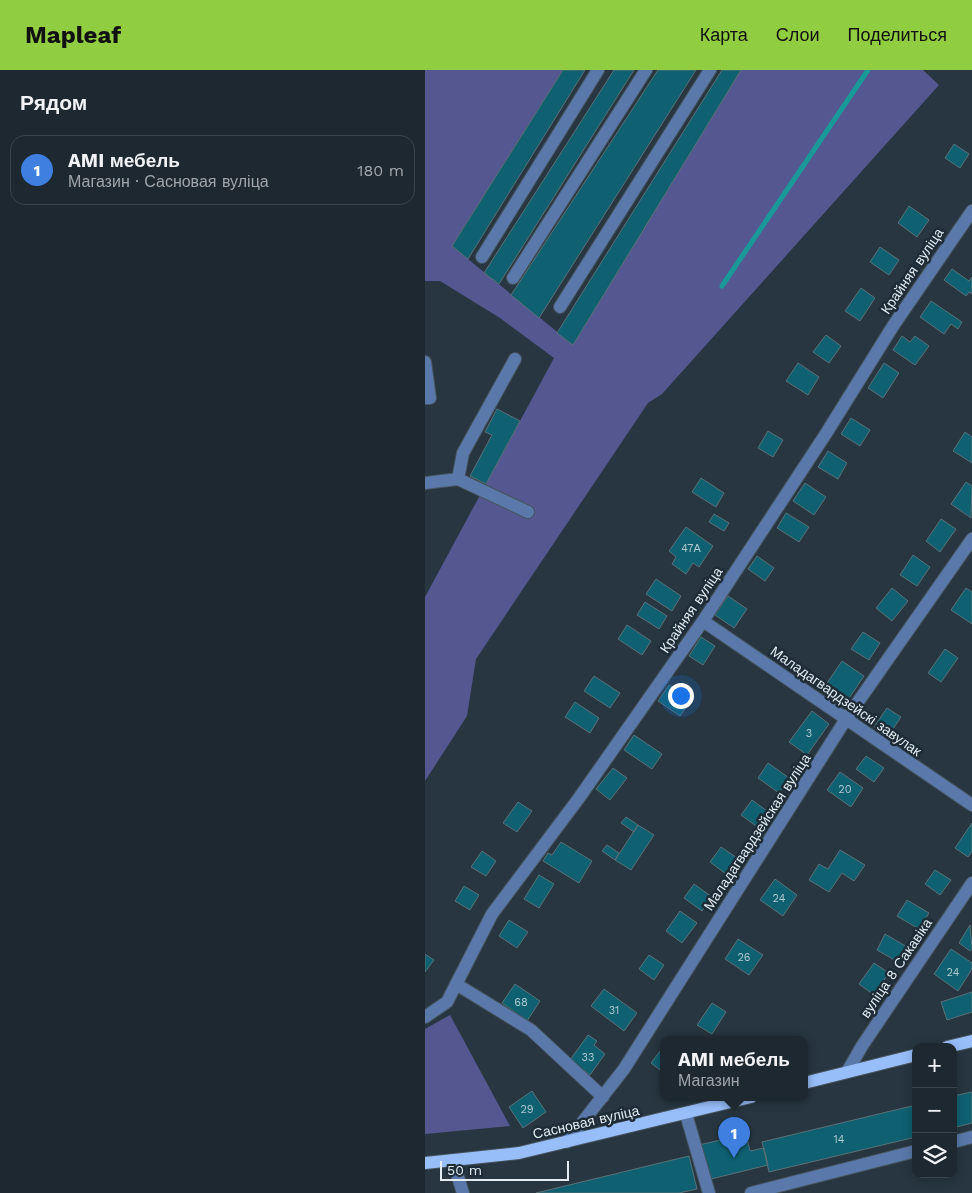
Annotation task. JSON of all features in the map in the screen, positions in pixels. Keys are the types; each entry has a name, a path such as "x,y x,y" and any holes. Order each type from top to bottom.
{"main road":[{"path":"957,1044 972,1040"},
{"path":"808,1082 912,1056"},
{"name":"Сасновая вуліца","path":"425,1163 519,1154 736,1101"}],"street":[{"path":"482,257 598,70"},
{"path":"513,278 646,70"},
{"path":"560,307 710,70"},
{"name":"Крайняя вуліца","path":"425,1018 447,1002 492,914 579,798 703,621 827,432 893,326 972,210"},
{"path":"458,479 463,453 515,358"},
{"path":"425,362 430,398 425,398"},
{"path":"425,483 458,479 528,512"},
{"name":"Маладагвардзейская вуліца","path":"567,1142 623,1069 847,719 972,539"},
{"name":"Маладагвардзейскі завулак","path":"703,621 972,805"},
{"name":"вуліца 8 Сакавіка","path":"847,1072 862,1046 972,883"},
{"path":"457,984 531,1030 603,1097"},
{"path":"686,1114 709,1193"},
{"path":"957,1141 972,1137"},
{"path":"751,1193 912,1152"},
{"path":"453,1161 463,1193"}],"shaded area":[{"path":"425,70 563,70 452,246 572,344 741,70 923,70 939,85 662,394 648,403 476,659 467,716 425,781 425,597 554,358 500,318 440,281 425,281"},
{"path":"450,1015 510,1126 425,1134 425,1029"}],"building":[{"path":"563,70 585,70 468,259 452,246"},
{"path":"614,70 634,70 499,284 484,273"},
{"path":"658,70 696,70 539,318 511,295"},
{"path":"722,70 741,70 573,345 557,333"},
{"path":"954,144 969,154 960,168 945,158"},
{"path":"909,206 929,220 917,237 898,223"},
{"path":"880,247 899,260 889,275 870,262"},
{"path":"952,269 969,281 972,277 972,294 969,292 966,296 944,280"},
{"path":"861,288 875,298 860,321 845,311"},
{"path":"931,301 962,322 958,329 951,324 944,334 920,317"},
{"path":"826,335 841,346 829,363 813,352"},
{"path":"902,336 910,342 915,336 929,346 915,365 893,350"},
{"path":"798,363 819,377 808,395 786,381"},
{"path":"884,363 899,373 883,398 868,388"},
{"path":"497,409 520,421 486,484 470,476 492,435 485,432"},
{"path":"851,418 870,430 860,446 841,434"},
{"path":"768,431 783,440 773,457 758,448"},
{"path":"965,432 972,437 972,463 953,451"},
{"path":"828,451 847,463 838,479 818,467"},
{"path":"701,478 724,493 716,507 692,492"},
{"path":"966,482 972,486 971,518 951,504"},
{"path":"805,483 826,497 814,515 793,501"},
{"path":"786,513 809,527 799,542 777,528"},
{"path":"714,514 729,523 724,531 709,522"},
{"path":"941,519 956,529 940,552 926,541"},
{"path":"686,527 713,546 699,567 693,563 686,574 672,564 676,557 669,551"},
{"path":"913,555 930,567 917,586 900,575"},
{"path":"757,556 774,568 765,581 748,569"},
{"path":"656,579 681,596 672,611 646,594"},
{"path":"892,588 908,601 892,621 876,608"},
{"path":"966,588 972,592 972,624 951,610"},
{"path":"728,596 747,609 734,628 715,615"},
{"path":"645,602 667,616 659,629 637,615"},
{"path":"627,625 651,641 642,655 618,639"},
{"path":"863,632 880,643 869,660 851,649"},
{"path":"701,637 715,646 703,665 689,656"},
{"path":"945,649 958,658 941,682 928,673"},
{"path":"842,661 864,676 843,707 821,692"},
{"path":"594,676 620,693 610,708 584,691"},
{"path":"669,685 691,700 680,716 658,701"},
{"path":"575,702 599,718 590,733 565,717"},
{"path":"887,708 901,717 888,736 874,727"},
{"path":"812,711 829,724 807,755 789,742"},
{"path":"634,735 662,754 652,769 624,750"},
{"path":"866,756 884,768 874,782 856,769"},
{"path":"768,763 789,778 779,793 758,778"},
{"path":"613,768 627,778 610,800 596,789"},
{"path":"840,772 863,788 851,807 827,790"},
{"path":"752,800 767,811 756,826 741,815"},
{"path":"518,802 532,811 517,832 503,823"},
{"path":"626,817 638,825 634,832 621,823"},
{"path":"972,823 972,851 968,857 955,848"},
{"path":"638,825 654,835 631,870 615,860"},
{"path":"561,842 592,861 579,883 543,861 548,853 552,855"},
{"path":"607,845 619,853 615,860 602,851"},
{"path":"721,847 737,858 726,874 710,862"},
{"path":"840,850 865,865 854,881 842,873 829,892 809,880 819,864 828,869"},
{"path":"482,851 496,861 486,876 471,867"},
{"path":"935,870 951,880 940,895 925,884"},
{"path":"539,875 554,884 539,908 524,899"},
{"path":"775,879 797,895 783,916 760,900"},
{"path":"694,884 712,897 702,911 684,898"},
{"path":"464,886 479,895 470,910 455,901"},
{"path":"907,900 929,913 919,929 897,916"},
{"path":"680,911 697,923 682,943 666,931"},
{"path":"509,920 528,932 517,948 499,936"},
{"path":"970,925 972,948 970,951 959,943"},
{"path":"885,934 907,947 898,962 877,950"},
{"path":"738,939 763,955 749,975 725,959"},
{"path":"951,949 972,963 972,969 958,991 934,974"},
{"path":"425,954 434,960 425,972"},
{"path":"649,955 664,965 654,980 639,969"},
{"path":"874,963 889,973 874,995 859,984"},
{"path":"515,984 540,1001 527,1021 502,1003"},
{"path":"604,989 637,1013 624,1031 591,1006"},
{"path":"972,992 972,1012 947,1020 941,1002"},
{"path":"712,1003 726,1012 712,1034 697,1025"},
{"path":"588,1035 597,1041 594,1045 605,1054 590,1075 570,1060"},
{"path":"660,1051 660,1070 651,1063"},
{"path":"532,1091 546,1112 523,1128 509,1107"},
{"path":"972,1092 972,1123 957,1127 957,1095"},
{"path":"912,1106 912,1138 769,1172 762,1142"},
{"path":"746,1134 750,1151 764,1148 768,1165 707,1180 699,1145"},
{"path":"689,1156 697,1189 679,1193 536,1193"}],"waterway":[{"path":"722,286 868,70"}],"place":[{"name":"AMI мебель","path":"734,1158"}]}
